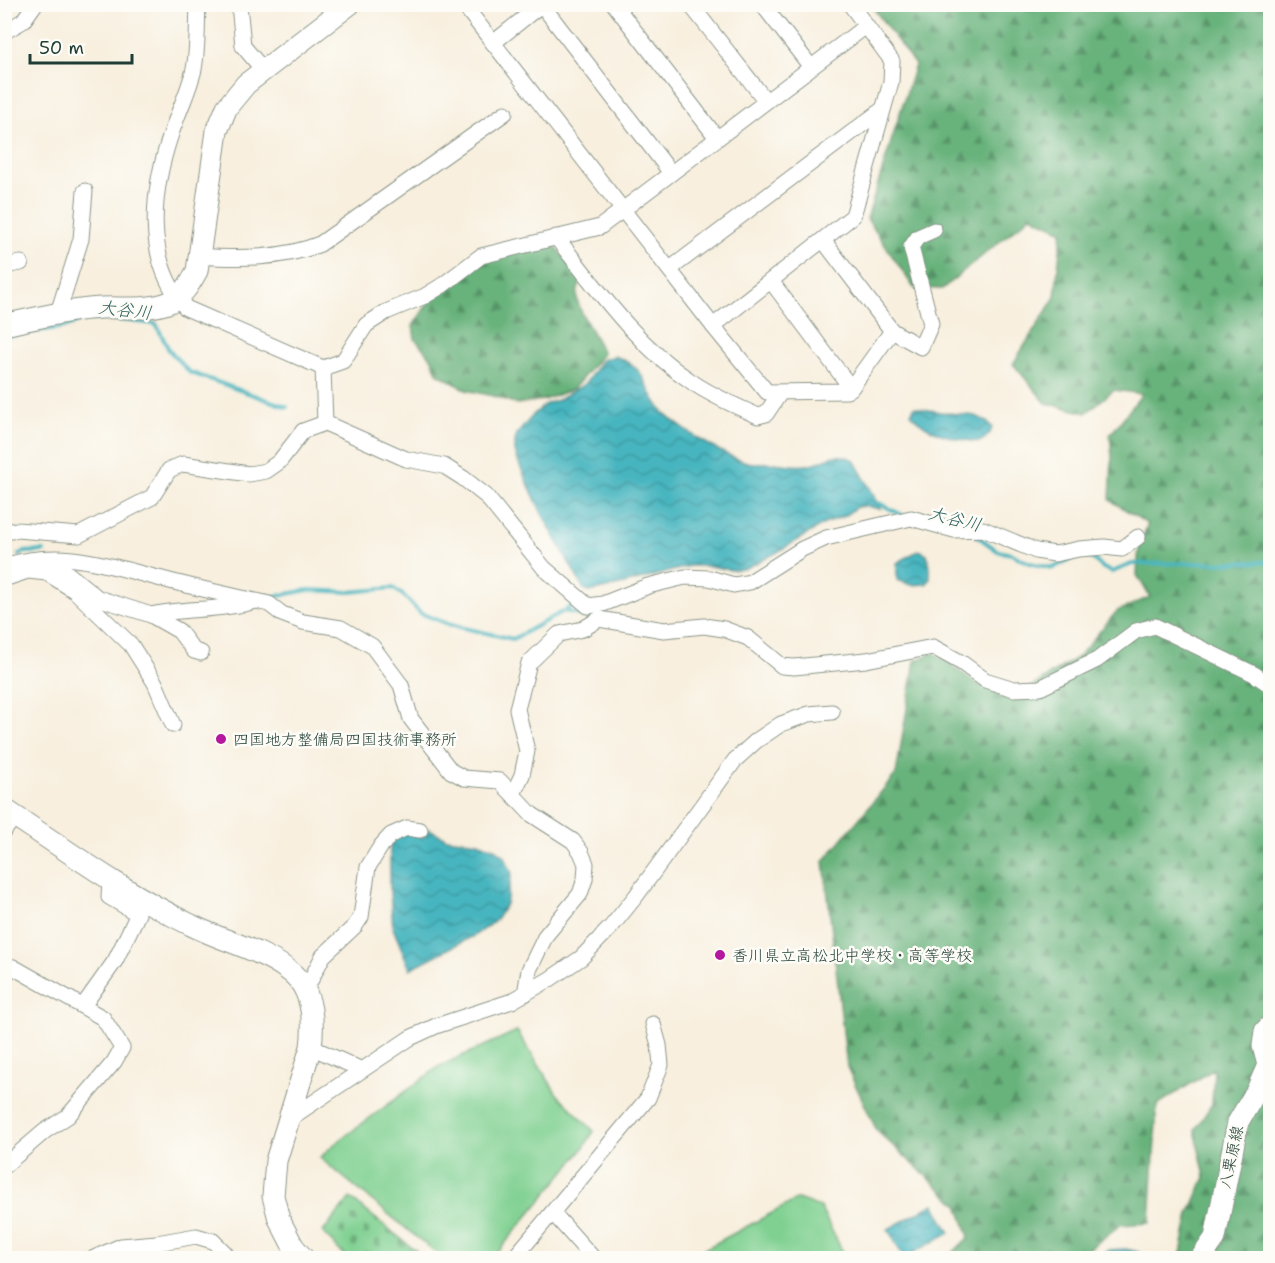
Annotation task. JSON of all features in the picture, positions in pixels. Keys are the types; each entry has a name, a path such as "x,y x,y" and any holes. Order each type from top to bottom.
{"street":[{"path":"4,32 23,21 35,4"},
{"path":"198,4 194,68 170,137 156,198 154,231 166,277 177,298 186,308 323,368 343,361 366,324 443,285 481,256 600,226 866,26"},
{"path":"239,4 243,46 264,71"},
{"path":"4,325 58,313 101,308 157,306 177,298 185,291 197,271 217,131 226,107 246,84 350,4"},
{"path":"464,4 713,326 768,392 847,391 892,331"},
{"path":"614,4 717,138"},
{"path":"690,4 765,101"},
{"path":"762,4 811,67"},
{"path":"713,326 853,216 891,82 892,61 850,4"},
{"path":"493,43 524,10 542,5 671,173"},
{"path":"670,269 883,109"},
{"path":"199,256 277,255 299,252 320,244 505,113"},
{"path":"58,313 81,239 85,191"},
{"path":"824,240 892,331 921,347 931,324 911,247 918,237 934,230"},
{"path":"556,237 620,318 657,355 692,383 758,416 766,414 780,393"},
{"path":"4,266 21,263"},
{"path":"771,281 851,388"},
{"path":"323,368 325,423"},
{"path":"4,532 16,530 79,535 152,497 170,470 176,467 183,464 249,474 266,471 279,462 303,431 325,423 406,459 444,466 463,478 486,496 544,568 588,606 599,619 664,630 704,626 724,628 748,638 782,666 794,668 866,660 933,647 962,663 985,680 1014,689 1040,688 1097,660 1137,631 1155,626 1254,674 1270,685"},
{"path":"588,606 603,604 648,586 685,577 709,579 734,585 750,582 802,549 826,538 911,519 954,530 983,529 1036,551 1055,554 1104,547 1122,549 1138,537"},
{"path":"4,566 22,560 48,557 96,561 269,604 282,614 303,622 341,628 372,646 401,685 411,719 451,771 464,778 500,780 536,818 573,841 581,852 586,864 585,879 580,894 542,941 529,970 525,994"},
{"path":"38,558 61,568 98,598 151,615 179,631 194,651 201,653"},
{"path":"4,579 28,572 48,573 75,591 131,645 155,683 173,725"},
{"path":"151,615 173,610 233,607 256,601"},
{"path":"513,794 522,775 527,751 517,709 528,663 559,634 583,629 599,619"},
{"path":"289,1119 410,1038 436,1026 512,1001 581,958 611,927 636,896 735,760 756,741 781,724 809,714 832,712"},
{"path":"12,813 110,879 190,925 271,960 294,975 305,991 313,1019 311,1047 276,1161 273,1196 279,1219 293,1246 303,1258"},
{"path":"305,991 323,956 355,926 361,917 368,867 381,846 391,835 407,828 420,830"},
{"path":"83,1006 115,961 138,914 109,897 110,879"},
{"path":"4,975 13,967 103,1018 122,1048 114,1062 68,1116 45,1131 4,1166"},
{"path":"514,1258 648,1098 661,1065 653,1024"},
{"name":"八栗原線","path":"1201,1258 1215,1238 1238,1122 1257,1090 1268,1065 1263,1046 1265,1031 1270,1026"},
{"path":"311,1047 362,1070"},
{"path":"553,1213 593,1258"},
{"path":"94,1258 121,1246 196,1236 213,1241 227,1258"}],"lane":[{"path":"4,836 12,813"}],"green space":[{"path":"871,5 1270,5 1270,1258 1180,1258 1189,1214 1205,1177 1195,1130 1212,1104 1214,1069 1157,1105 1150,1223 1120,1225 1078,1258 947,1258 969,1237 958,1205 877,1131 847,1067 824,861 896,774 915,661 933,652 979,685 1020,694 1078,657 1117,611 1150,597 1137,575 1139,546 1148,524 1110,500 1112,457 1110,435 1142,394 1114,390 1086,413 1046,403 1013,364 1055,297 1062,231 1031,216 942,289 914,288 867,219 915,65"},
{"path":"555,246 582,280 577,295 578,301 583,316 603,354 573,389 544,400 516,404 498,397 466,390 437,373 432,359 415,339 413,326 428,303 484,261 517,251"},
{"path":"517,1031 557,1094 594,1131 583,1149 493,1258 442,1258 320,1158 332,1146 440,1066"},
{"path":"350,1198 425,1258 346,1258 323,1232"},
{"path":"798,1199 820,1207 846,1258 688,1258"}],"water":[{"path":"614,356 625,360 639,372 655,401 668,416 714,448 752,463 802,465 835,456 846,457 854,460 880,509 857,507 744,569 690,566 589,592 583,588 542,514 519,464 515,441 517,434 534,414 546,404 558,400 585,384 602,360"},
{"path":"914,407 976,416 992,427 987,436 979,442 951,437 934,431 918,421 911,414"},
{"path":"919,550 927,554 930,580 926,584 911,585 897,580 897,563"},
{"path":"429,829 446,838 478,842 496,849 504,856 512,873 506,904 496,920 475,935 410,969 393,928 390,841 406,832 423,838"},
{"path":"934,1204 950,1233 904,1258 888,1229"},
{"path":"1126,1249 1138,1252 1146,1258 1098,1258 1108,1250"}],"waterway":[{"name":"大谷川","path":"92,319 156,324 169,350 189,372 287,407"},
{"name":"大谷川","path":"4,336 64,327 82,320"},
{"path":"879,503 902,515"},
{"name":"大谷川","path":"977,536 998,551 1012,554 1029,563 1053,568 1083,555 1112,572 1132,564 1270,562"},
{"path":"19,555 25,552 44,551"},
{"path":"271,597 308,590 349,592 393,588 420,613 451,625 513,639 564,611 590,617"},
{"path":"565,611 576,602"}],"place":[{"name":"四国地方整備局四国技術事務所","path":"221,739"},
{"name":"香川県立高松北中学校・高等学校","path":"720,955"}]}
